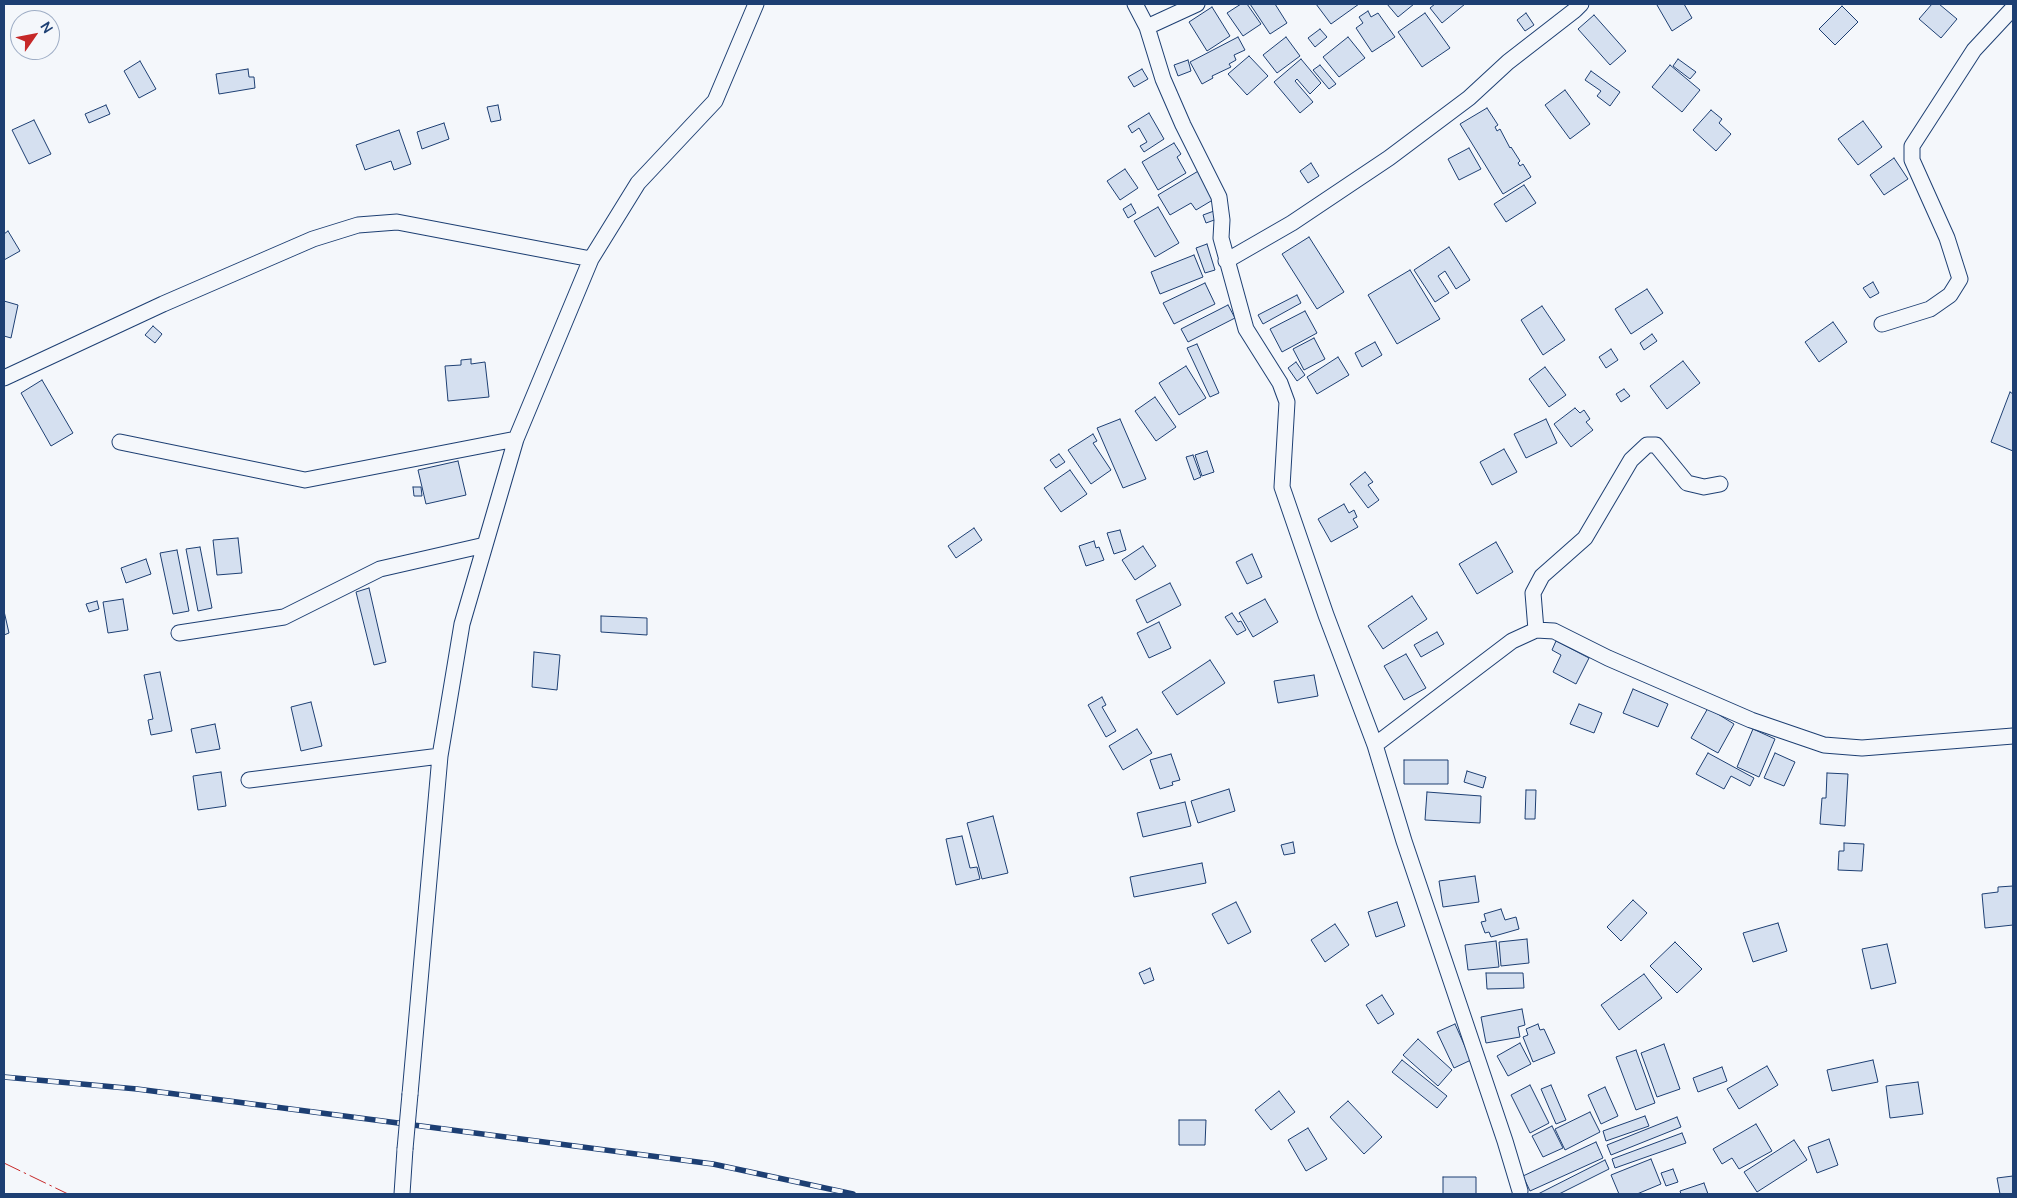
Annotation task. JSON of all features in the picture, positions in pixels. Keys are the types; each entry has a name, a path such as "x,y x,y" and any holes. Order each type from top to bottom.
{"street":[{"path":"402,1194 440,756 462,624 516,440 591,259 638,183 715,101 756,4"},
{"path":"1134,4 1147,27 1171,97 1219,197 1222,220 1221,238 1246,329 1280,383 1287,402 1282,487 1326,615 1375,744 1404,840 1520,1191"},
{"path":"1147,27 1197,4"},
{"path":"1226,261 1292,223 1389,158 1469,98 1508,62 1581,4"},
{"path":"1882,324 1930,309 1950,295 1960,279 1947,238 1912,160 1912,146 1974,50 2013,8"},
{"path":"4,378 163,304 304,243 358,225 397,222 591,259"},
{"path":"120,442 305,480 516,440"},
{"path":"1536,630 1533,593 1542,576 1584,538 1631,460 1647,445 1656,445 1669,458 1687,483 1704,487 1720,484"},
{"path":"179,633 284,618 380,569 485,545"},
{"path":"1375,744 1512,641 1536,630 1554,631 1608,658 1751,720 1824,745 1862,748 2013,736"},
{"path":"249,780 440,756"}],"building":[{"path":"1241,4 1247,4 1261,24 1243,36 1227,13"},
{"path":"1250,4 1275,4 1287,23 1270,34"},
{"path":"1316,4 1359,4 1331,24"},
{"path":"1387,4 1414,4 1398,17"},
{"path":"1435,4 1465,4 1442,23 1430,8"},
{"path":"1658,4 1684,4 1692,18 1672,31"},
{"path":"1932,4 1939,4 1957,19 1941,38 1919,19"},
{"path":"1842,6 1858,22 1835,45 1819,29"},
{"path":"1212,7 1230,36 1207,51 1189,22"},
{"path":"1368,11 1371,17 1378,13 1395,37 1372,52 1356,28 1363,23 1359,17"},
{"path":"1425,13 1450,48 1422,67 1398,32"},
{"path":"1526,13 1534,25 1525,31 1517,20"},
{"path":"1594,15 1626,51 1610,65 1578,29"},
{"path":"1320,29 1327,37 1315,47 1308,38"},
{"path":"1238,37 1245,50 1234,55 1236,60 1229,64 1231,67 1212,76 1213,78 1202,84 1190,62"},
{"path":"1286,37 1300,56 1277,73 1263,55"},
{"path":"1348,37 1365,58 1339,77 1323,57"},
{"path":"1249,56 1268,76 1247,95 1228,74"},
{"path":"1301,59 1321,83 1310,94 1297,79 1295,81 1313,102 1300,113 1274,82"},
{"path":"1678,59 1696,72 1690,79 1673,66"},
{"path":"1188,60 1191,71 1178,76 1174,65"},
{"path":"140,61 156,89 139,98 124,71"},
{"path":"1320,65 1336,84 1329,89 1313,70"},
{"path":"1670,65 1700,90 1682,112 1652,87"},
{"path":"248,69 249,77 254,77 255,88 219,94 216,74"},
{"path":"1142,69 1148,79 1134,87 1128,77"},
{"path":"1591,71 1620,92 1610,106 1597,96 1601,91 1585,80"},
{"path":"1565,90 1590,124 1570,139 1545,105"},
{"path":"106,105 110,114 89,123 85,114"},
{"path":"498,105 501,120 491,122 487,107"},
{"path":"1487,108 1498,125 1495,127 1497,131 1500,129 1510,148 1520,161 1518,163 1520,166 1523,164 1531,177 1503,194 1460,124"},
{"path":"1711,110 1722,119 1719,123 1731,134 1716,151 1693,130"},
{"path":"1149,113 1164,139 1144,152 1140,146 1147,142 1139,128 1132,133 1128,126"},
{"path":"34,120 51,154 29,164 12,130"},
{"path":"1863,121 1882,147 1858,165 1838,139"},
{"path":"444,123 449,139 422,149 417,132"},
{"path":"399,130 411,164 394,170 391,161 365,170 356,145"},
{"path":"1174,143 1181,154 1177,157 1186,173 1158,190 1142,162"},
{"path":"1469,148 1481,169 1459,180 1448,159"},
{"path":"1894,158 1908,179 1884,195 1870,175"},
{"path":"1311,163 1319,176 1308,183 1300,171"},
{"path":"1125,169 1138,188 1120,200 1107,181"},
{"path":"1200,170 1216,198 1196,210 1191,203 1170,215 1158,195"},
{"path":"1524,185 1536,203 1506,222 1494,204"},
{"path":"1131,204 1136,213 1128,218 1123,209"},
{"path":"1158,207 1179,243 1155,257 1134,221"},
{"path":"1214,211 1217,219 1206,223 1203,215"},
{"path":"8,231 20,251 4,260 4,234"},
{"path":"1309,237 1344,292 1317,309 1282,254"},
{"path":"1207,244 1215,270 1205,273 1196,248"},
{"path":"1449,247 1470,280 1456,289 1445,271 1438,276 1449,293 1435,302 1414,270"},
{"path":"1194,255 1203,277 1160,294 1151,272"},
{"path":"1410,270 1440,319 1397,344 1368,295"},
{"path":"1873,282 1879,293 1870,298 1863,288"},
{"path":"1205,283 1215,304 1174,324 1163,303"},
{"path":"1647,289 1663,313 1631,334 1615,309"},
{"path":"1297,295 1301,303 1263,324 1258,315"},
{"path":"4,301 18,305 11,338 4,336"},
{"path":"1228,305 1235,318 1188,342 1181,329"},
{"path":"1542,306 1565,340 1543,355 1521,320"},
{"path":"1305,311 1317,333 1282,352 1270,329"},
{"path":"1833,322 1847,342 1819,362 1805,342"},
{"path":"153,326 162,334 155,343 145,335"},
{"path":"1652,334 1657,341 1644,350 1640,343"},
{"path":"1314,338 1325,359 1304,370 1293,349"},
{"path":"1375,342 1382,355 1362,367 1355,353"},
{"path":"1197,344 1219,393 1210,397 1187,348"},
{"path":"1611,349 1618,360 1606,368 1599,357"},
{"path":"1338,357 1349,375 1317,394 1307,377"},
{"path":"471,359 471,364 485,362 489,397 448,401 445,366 461,365 461,360"},
{"path":"1683,361 1700,383 1667,409 1650,386"},
{"path":"1296,362 1305,375 1297,381 1288,368"},
{"path":"1186,366 1206,398 1179,415 1159,383"},
{"path":"1545,367 1566,395 1549,407 1529,379"},
{"path":"42,380 73,433 51,446 21,393"},
{"path":"1624,389 1630,396 1621,402 1616,394"},
{"path":"2010,392 2013,394 2013,451 1991,442"},
{"path":"1155,397 1176,427 1156,441 1135,411"},
{"path":"1575,408 1580,413 1584,410 1590,419 1586,422 1593,430 1571,447 1554,424"},
{"path":"1120,419 1146,479 1123,488 1097,428"},
{"path":"1546,419 1557,443 1526,458 1514,434"},
{"path":"1093,434 1097,441 1093,443 1111,470 1091,484 1068,450"},
{"path":"1504,449 1517,472 1492,485 1480,462"},
{"path":"1207,451 1214,472 1202,476 1195,455"},
{"path":"1059,454 1065,462 1056,468 1050,460"},
{"path":"1193,455 1201,477 1194,480 1186,457"},
{"path":"458,461 466,495 426,504 418,470"},
{"path":"1070,470 1087,494 1061,512 1044,488"},
{"path":"1365,472 1373,482 1368,485 1379,500 1368,508 1350,484"},
{"path":"413,487 421,487 422,496 414,496"},
{"path":"1344,504 1349,513 1354,510 1357,517 1353,519 1358,527 1331,542 1318,519"},
{"path":"974,528 982,540 956,558 948,546"},
{"path":"1120,530 1126,550 1114,554 1107,533"},
{"path":"238,538 242,573 217,575 213,540"},
{"path":"1094,541 1096,548 1099,547 1104,560 1086,566 1079,546"},
{"path":"1496,542 1513,572 1477,594 1459,564"},
{"path":"1143,546 1156,566 1135,580 1122,560"},
{"path":"200,547 212,608 198,611 186,549"},
{"path":"177,550 189,611 173,614 160,553"},
{"path":"1252,554 1262,577 1247,584 1236,562"},
{"path":"146,559 151,574 126,583 121,568"},
{"path":"1170,583 1181,605 1147,623 1136,600"},
{"path":"369,588 386,662 374,665 356,592"},
{"path":"1412,596 1427,619 1383,649 1368,626"},
{"path":"123,599 128,630 108,633 103,602"},
{"path":"1265,599 1278,622 1253,637 1239,613"},
{"path":"97,601 99,609 89,612 86,604"},
{"path":"4,611 9,633 4,635"},
{"path":"1232,613 1238,622 1241,621 1246,630 1237,635 1225,617"},
{"path":"601,616 647,618 647,635 601,632"},
{"path":"1159,622 1171,648 1149,658 1137,633"},
{"path":"1437,632 1444,644 1421,657 1414,645"},
{"path":"1556,641 1589,658 1576,684 1553,672 1561,655 1552,650"},
{"path":"534,652 560,655 557,690 532,687"},
{"path":"1406,654 1426,688 1404,700 1384,666"},
{"path":"1210,660 1225,683 1177,715 1162,692"},
{"path":"160,672 172,731 151,735 148,720 153,719 144,675"},
{"path":"1314,675 1318,696 1278,703 1274,681"},
{"path":"1633,689 1668,704 1658,727 1623,713"},
{"path":"1102,697 1106,705 1102,707 1116,731 1106,737 1088,705"},
{"path":"311,702 322,746 301,751 291,707"},
{"path":"1579,704 1602,713 1594,733 1570,724"},
{"path":"1708,708 1734,724 1718,753 1691,738"},
{"path":"215,724 220,749 196,753 191,729"},
{"path":"1137,729 1152,753 1123,770 1109,746"},
{"path":"1753,729 1775,739 1759,777 1737,767"},
{"path":"1708,753 1754,778 1750,786 1731,776 1724,789 1696,774"},
{"path":"1775,753 1795,762 1784,786 1764,778"},
{"path":"1171,754 1180,780 1172,782 1173,785 1160,789 1150,760"},
{"path":"1404,760 1448,760 1448,784 1404,784"},
{"path":"1467,771 1486,777 1483,788 1464,782"},
{"path":"221,772 226,806 198,810 193,776"},
{"path":"1827,773 1848,774 1845,826 1820,824 1822,798 1826,798"},
{"path":"1229,789 1235,811 1198,823 1191,801"},
{"path":"1526,790 1536,790 1535,819 1525,819"},
{"path":"1427,792 1481,796 1480,823 1425,820"},
{"path":"1185,802 1191,826 1143,837 1137,813"},
{"path":"993,816 1008,873 982,879 967,823"},
{"path":"962,836 970,868 977,867 980,879 956,885 946,839"},
{"path":"1293,842 1295,853 1284,855 1281,845"},
{"path":"1844,843 1864,844 1862,871 1838,870 1839,851 1844,851"},
{"path":"1202,863 1206,883 1134,897 1130,877"},
{"path":"1475,876 1479,902 1443,907 1439,881"},
{"path":"2013,886 2013,925 1985,928 1982,894 1998,892 1998,887"},
{"path":"1633,900 1647,913 1621,941 1607,927"},
{"path":"1236,902 1251,932 1228,944 1212,914"},
{"path":"1397,902 1405,926 1376,937 1368,912"},
{"path":"1501,909 1505,920 1516,917 1519,929 1491,937 1489,932 1485,933 1481,922 1486,921 1484,914"},
{"path":"1778,923 1787,951 1753,962 1743,933"},
{"path":"1335,924 1349,945 1325,962 1311,940"},
{"path":"1527,939 1529,963 1501,966 1499,942"},
{"path":"1496,941 1499,967 1468,970 1465,945"},
{"path":"1675,942 1702,969 1677,993 1650,966"},
{"path":"1887,944 1896,983 1871,989 1862,949"},
{"path":"1150,968 1154,980 1144,984 1139,973"},
{"path":"1486,973 1523,973 1524,988 1487,989"},
{"path":"1644,974 1662,998 1619,1030 1601,1005"},
{"path":"1382,995 1394,1014 1378,1024 1366,1005"},
{"path":"1522,1009 1525,1025 1518,1027 1520,1037 1486,1043 1481,1017"},
{"path":"1455,1024 1471,1060 1454,1068 1437,1032"},
{"path":"1538,1024 1540,1030 1544,1029 1555,1053 1533,1062 1523,1037 1528,1035 1526,1029"},
{"path":"1418,1039 1452,1070 1438,1086 1403,1055"},
{"path":"1520,1043 1531,1064 1508,1076 1497,1056"},
{"path":"1664,1044 1680,1089 1657,1097 1641,1053"},
{"path":"1636,1050 1655,1103 1636,1110 1616,1057"},
{"path":"1402,1060 1447,1096 1437,1108 1392,1072"},
{"path":"1873,1060 1878,1082 1832,1091 1827,1070"},
{"path":"1767,1066 1778,1085 1739,1109 1727,1089"},
{"path":"1722,1067 1727,1081 1698,1092 1693,1078"},
{"path":"1918,1082 1923,1114 1890,1118 1886,1086"},
{"path":"1530,1085 1549,1123 1530,1133 1511,1095"},
{"path":"1551,1085 1566,1120 1556,1124 1541,1089"},
{"path":"1605,1087 1618,1116 1601,1124 1588,1095"},
{"path":"1279,1091 1295,1112 1271,1130 1255,1110"},
{"path":"1348,1101 1382,1137 1364,1154 1330,1117"},
{"path":"1590,1112 1600,1132 1565,1150 1555,1129"},
{"path":"1645,1116 1649,1126 1606,1141 1603,1131"},
{"path":"1677,1117 1681,1127 1611,1155 1607,1145"},
{"path":"1179,1120 1206,1120 1205,1145 1179,1145"},
{"path":"1756,1124 1772,1151 1739,1169 1732,1158 1722,1164 1713,1149"},
{"path":"1552,1126 1563,1148 1543,1157 1532,1136"},
{"path":"1308,1128 1327,1159 1306,1171 1288,1140"},
{"path":"1682,1133 1686,1143 1615,1168 1612,1159"},
{"path":"1829,1139 1838,1165 1817,1173 1808,1147"},
{"path":"1794,1140 1807,1160 1757,1192 1744,1172"},
{"path":"1596,1142 1603,1158 1530,1191 1523,1176"},
{"path":"1651,1159 1661,1184 1637,1194 1619,1194 1611,1175"},
{"path":"1605,1160 1609,1169 1559,1194 1538,1194"},
{"path":"1673,1169 1678,1182 1666,1186 1661,1173"},
{"path":"2013,1176 2013,1194 2000,1194 1997,1178"},
{"path":"1443,1177 1476,1177 1476,1194 1443,1194"},
{"path":"1704,1183 1708,1194 1681,1194 1680,1191"}],"railway":[{"path":"4,1077 137,1089 713,1164 853,1194"}],"power":[{"path":"4,1163 68,1194"}]}
